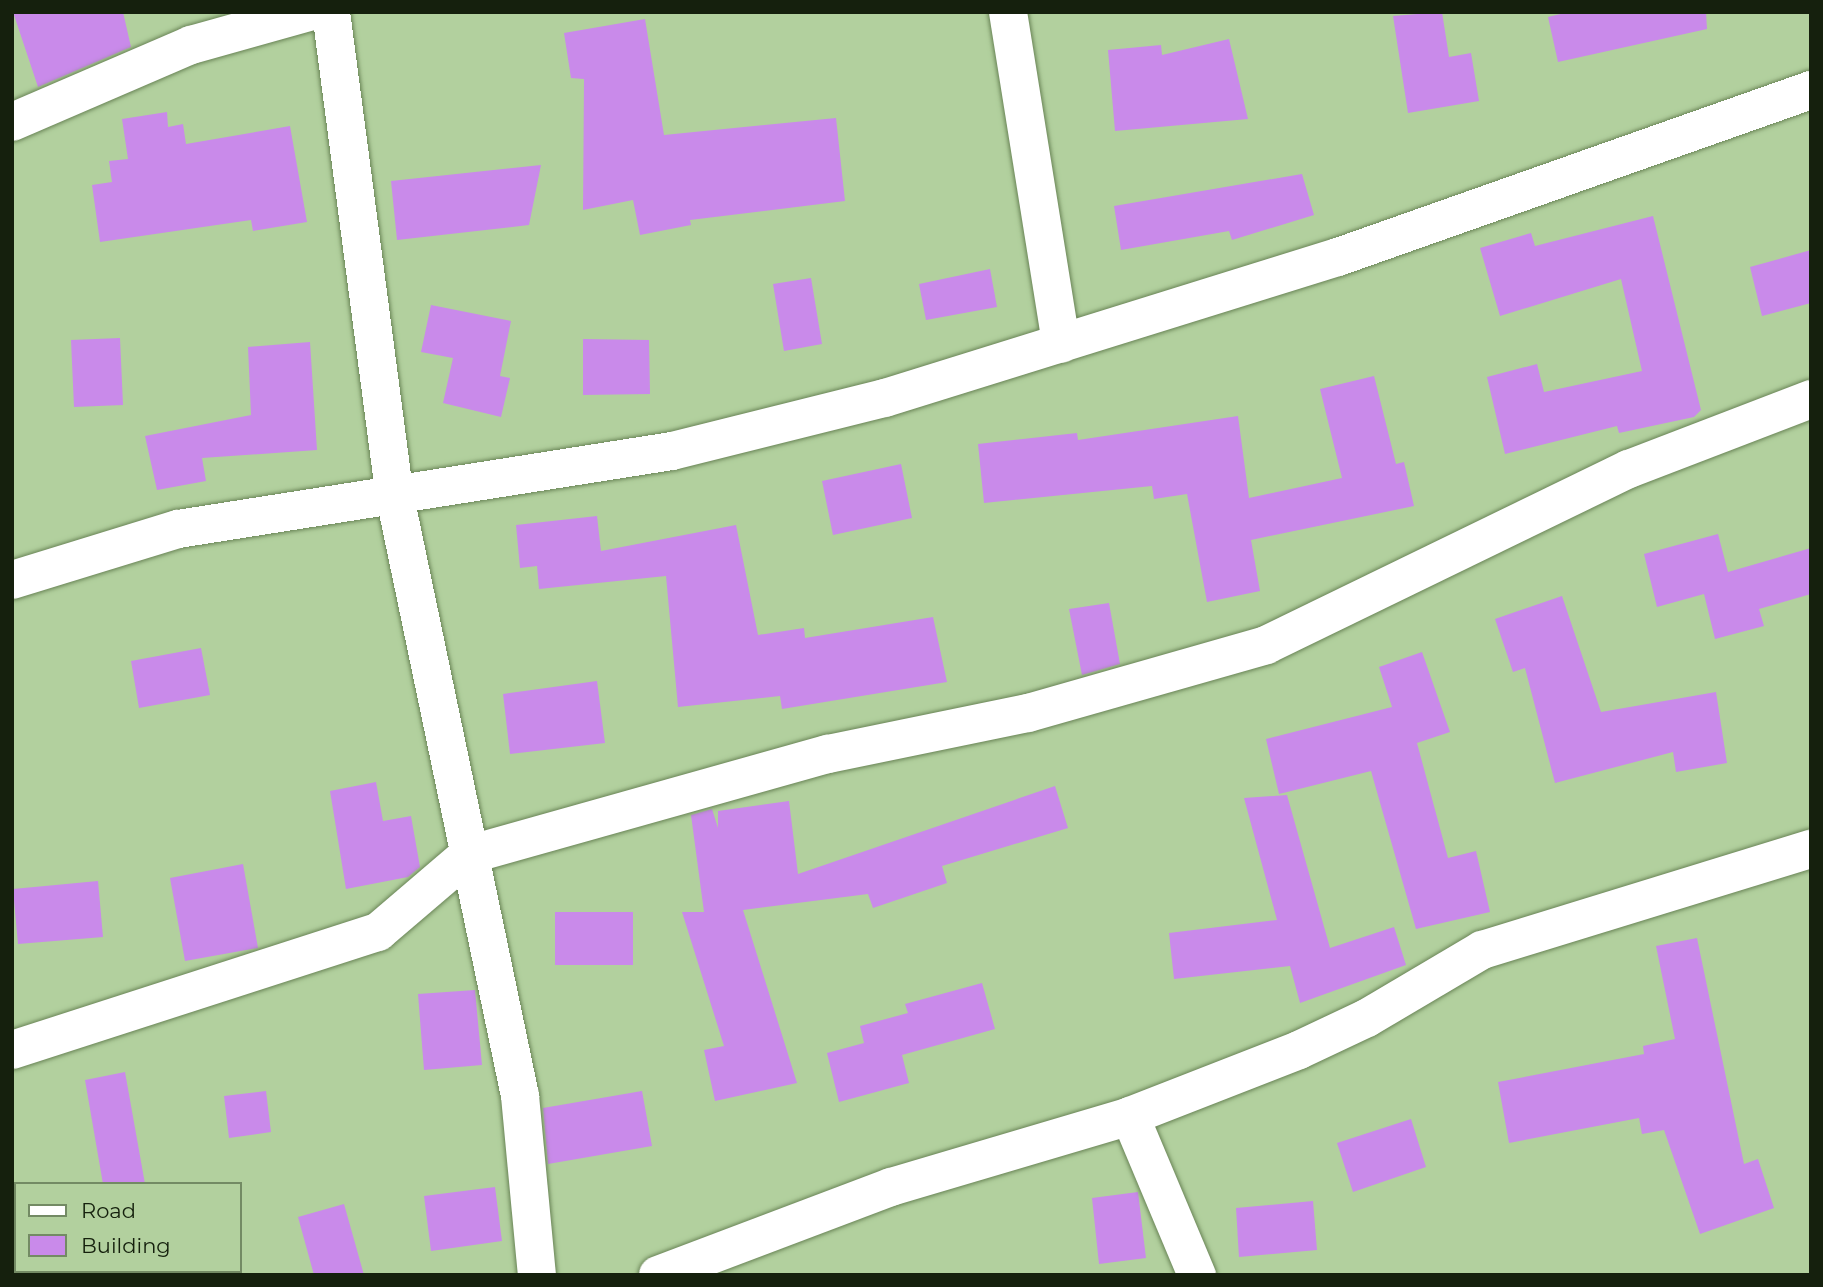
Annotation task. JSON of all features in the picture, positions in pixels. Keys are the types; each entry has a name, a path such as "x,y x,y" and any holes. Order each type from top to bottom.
{"street":[{"path":"12,122 189,29 309,12"},
{"path":"331,12 395,498 520,1096 537,1275"},
{"path":"1008,12 1061,344"},
{"path":"12,580 178,528 395,498 672,451 885,398 1338,257 1811,90"},
{"path":"12,1050 378,932 468,855 828,754 1028,713 1266,645 1629,468 1811,399"},
{"path":"657,1275 891,1187 1130,1116 1367,1018 1482,950 1811,849"},
{"path":"1130,1116 1197,1275"}],"building":[{"path":"13,12 123,12 131,47 38,87"},
{"path":"1442,12 1449,57 1471,53 1479,101 1408,113 1393,16"},
{"path":"1569,12 1706,12 1707,29 1558,62 1548,17"},
{"path":"645,19 664,135 836,118 845,201 690,220 691,225 640,235 633,200 583,210 584,79 571,78 564,33"},
{"path":"1229,39 1248,119 1115,131 1108,50 1161,45 1162,55"},
{"path":"167,112 168,127 183,124 186,144 290,126 307,222 253,231 251,220 100,242 92,185 112,182 109,161 128,159 122,119"},
{"path":"541,165 529,225 397,240 391,181"},
{"path":"1302,174 1314,215 1232,240 1229,231 1121,250 1114,206"},
{"path":"1653,216 1701,410 1694,417 1619,433 1617,426 1505,454 1487,377 1537,364 1544,392 1642,371 1621,279 1500,316 1480,248 1531,233 1535,246"},
{"path":"1811,250 1811,303 1762,316 1750,267"},
{"path":"990,269 997,307 926,320 919,284"},
{"path":"811,278 822,344 784,351 773,284"},
{"path":"431,305 511,321 500,376 510,378 501,417 443,403 453,358 421,352"},
{"path":"120,338 123,405 74,407 71,340"},
{"path":"583,339 649,340 650,394 583,395"},
{"path":"310,342 317,450 202,458 206,481 157,490 145,436 251,415 248,347"},
{"path":"1374,376 1396,464 1404,462 1414,506 1251,540 1260,591 1207,602 1187,494 1154,499 1152,486 984,503 978,444 1077,433 1078,440 1238,416 1249,498 1342,478 1320,389"},
{"path":"901,464 912,518 833,535 822,481"},
{"path":"597,516 601,551 736,525 758,635 804,628 805,638 933,617 947,682 782,709 780,696 678,707 666,576 539,589 537,566 520,568 516,525"},
{"path":"1718,534 1728,572 1811,548 1811,594 1759,609 1764,626 1715,639 1704,594 1657,607 1644,554"},
{"path":"1562,596 1601,712 1716,692 1727,763 1676,772 1673,752 1555,783 1525,668 1513,672 1495,619"},
{"path":"1109,603 1120,664 1082,675 1069,609"},
{"path":"201,648 210,695 139,708 131,661"},
{"path":"1422,652 1450,732 1417,743 1448,858 1476,851 1490,912 1416,929 1371,771 1279,794 1266,739 1392,707 1379,667"},
{"path":"597,681 605,743 510,754 503,694"},
{"path":"376,782 383,821 411,816 420,867 408,877 346,889 330,791"},
{"path":"1055,786 1068,828 942,866 947,883 873,908 868,894 743,910 797,1083 715,1101 704,1050 724,1046 682,912 704,912 691,815 712,809 718,828 718,811 789,801 798,874"},
{"path":"1287,795 1330,948 1394,927 1406,965 1300,1003 1290,966 1174,979 1169,933 1277,920 1244,798"},
{"path":"243,864 258,948 185,961 170,878"},
{"path":"98,881 103,937 18,944 13,889"},
{"path":"555,912 633,912 633,965 555,965"},
{"path":"1697,938 1744,1164 1758,1159 1774,1208 1700,1234 1664,1130 1642,1134 1639,1118 1509,1143 1498,1082 1644,1054 1643,1046 1675,1039 1656,946"},
{"path":"982,983 995,1029 902,1055 909,1083 839,1102 827,1053 864,1043 860,1026 908,1013 905,1004"},
{"path":"475,990 482,1065 424,1070 418,994"},
{"path":"125,1072 145,1182 103,1182 85,1080"},
{"path":"266,1091 271,1132 229,1138 224,1096"},
{"path":"642,1091 652,1146 548,1164 543,1108"},
{"path":"1411,1119 1426,1167 1353,1192 1337,1143"},
{"path":"495,1187 502,1241 431,1251 424,1196"},
{"path":"1138,1192 1146,1258 1099,1264 1092,1198"},
{"path":"1313,1201 1317,1250 1239,1257 1236,1208"},
{"path":"344,1204 364,1275 314,1275 298,1217"}]}
